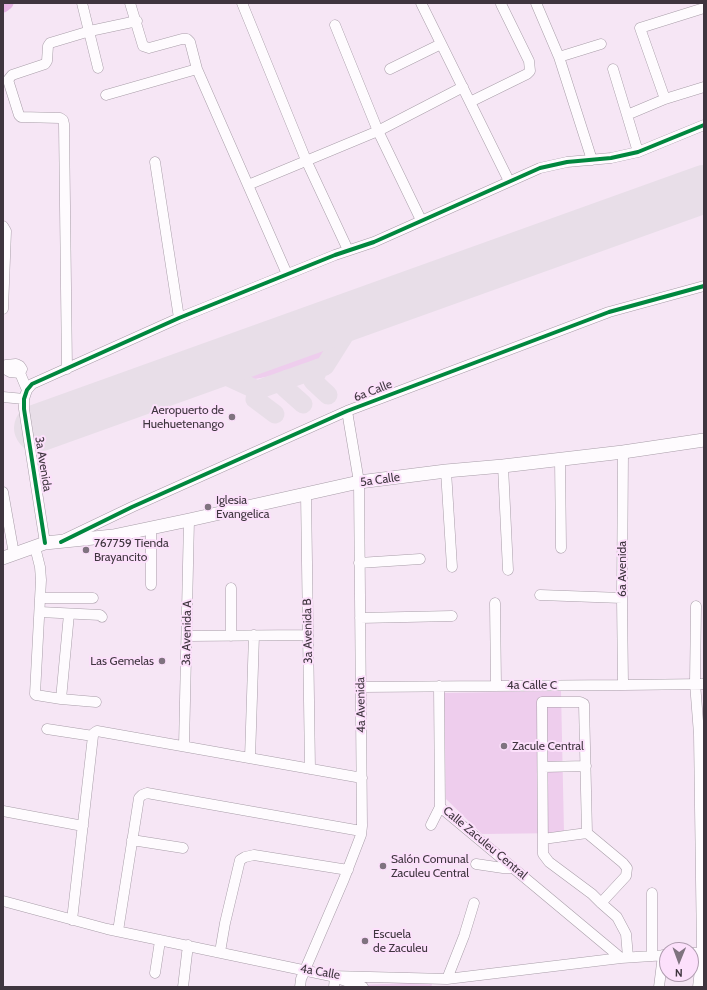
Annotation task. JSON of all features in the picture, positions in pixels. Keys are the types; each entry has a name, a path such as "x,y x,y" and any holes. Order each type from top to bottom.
{"main road":[{"name":"5a Calle","path":"61,542 113,536 358,482 623,452 704,440"},
{"name":"6a Calle","path":"9,556 40,545 61,542"}],"street":[{"path":"82,3 98,68"},
{"path":"130,3 137,21 142,45 145,47 149,48 187,39 190,42 198,69 287,274"},
{"path":"242,3 306,160 348,250"},
{"path":"421,3 509,181"},
{"path":"536,3 559,57 592,160"},
{"path":"470,102 527,74 530,71 529,61 501,4"},
{"path":"665,99 640,28 704,8"},
{"path":"67,369 64,124 63,120 60,118 21,117 19,115 8,80 12,75 45,64 47,61 48,46 50,43 137,21"},
{"path":"335,26 378,131 422,220"},
{"path":"390,69 441,44"},
{"path":"559,57 601,44"},
{"path":"106,94 198,69"},
{"path":"613,70 638,152"},
{"path":"248,186 306,160 378,131 463,87"},
{"path":"627,115 665,99 704,87"},
{"path":"3,397 26,392 32,384 179,318 348,250 374,242 540,168 567,162 611,158 638,152 704,125"},
{"path":"155,162 179,318"},
{"path":"3,226 6,232 3,309"},
{"name":"6a Calle","path":"61,542 112,516 347,412 609,312 704,286"},
{"name":"3a Avenida","path":"3,367 10,372 20,373 26,392 24,409 40,545 40,612 34,694 61,699"},
{"name":"4a Avenida","path":"300,987 305,969 348,870 361,831 362,778 358,482 347,412"},
{"name":"6a Avenida","path":"623,452 623,685"},
{"path":"560,459 561,548"},
{"path":"503,466 508,570"},
{"path":"446,471 452,567"},
{"path":"3,492 9,556"},
{"name":"3a Avenida B","path":"306,494 310,768"},
{"name":"3a Avenida A","path":"184,746 189,520"},
{"path":"151,528 151,585"},
{"path":"359,563 420,559"},
{"path":"230,636 231,588"},
{"path":"540,595 622,598"},
{"path":"40,598 93,598"},
{"path":"495,602 496,686"},
{"path":"696,606 701,734 703,952 698,987"},
{"path":"40,612 100,615 102,617"},
{"path":"69,614 61,699 96,702"},
{"path":"360,618 452,616"},
{"path":"187,636 308,634"},
{"path":"250,758 254,635"},
{"name":"4a Calle C","path":"361,687 699,683"},
{"path":"542,685 543,854 549,862 617,917 626,934 625,958"},
{"name":"Calle Zaculeu Central","path":"439,686 440,807 625,958"},
{"path":"542,702 583,702 587,833 627,868 626,876 601,903"},
{"path":"47,729 93,736"},
{"path":"72,920 93,736 97,731 362,778"},
{"path":"543,767 586,766"},
{"path":"118,931 139,798 142,795 147,793 361,831"},
{"path":"431,825 440,807"},
{"path":"3,811 83,826"},
{"path":"543,839 583,835 587,833"},
{"path":"132,840 183,848"},
{"path":"220,952 225,923 240,860 245,856 254,854 348,870"},
{"path":"476,864 514,868"},
{"path":"652,893 659,942"},
{"name":"4a Calle","path":"3,901 72,920 160,941 188,945 305,969 333,980 448,979 659,955"},
{"path":"448,979 474,903"},
{"path":"155,973 160,941"},
{"path":"183,987 188,945"},
{"path":"333,980 363,987"}],"shaded area":[{"path":"332,332 334,336 333,345 323,358 271,376 255,379 245,377 234,368 235,365"},
{"name":"Zacule Central","path":"561,691 564,833 482,834 446,799 444,693"},
{"path":"433,982 431,987 358,987 359,985"}],"waterway":[{"path":"3,6 7,3"}],"taxiway":[{"path":"207,367 257,390 325,366 359,312"},
{"path":"319,368 313,381 328,395"},
{"path":"287,379 285,388 303,404"},
{"path":"257,390 255,399 275,414"}],"runway":[{"path":"38,428 704,189"}],"cycle path":[{"path":"45,543 24,409 24,399 27,390 32,384 179,318 335,255 374,242 540,168 567,162 611,158 638,152 704,125"},
{"path":"61,542 132,507 347,411 609,312 704,286"}],"place":[{"name":"Aeropuerto de Huehuetenango","path":"232,417"},
{"name":"Iglesia Evangelica","path":"208,507"},
{"name":"767759 Tienda Brayancito","path":"86,550"},
{"name":"Las Gemelas","path":"162,661"},
{"name":"Zacule Central","path":"504,746"},
{"name":"Salón Comunal Zaculeu Central","path":"383,866"},
{"name":"Escuela de Zaculeu","path":"365,941"}]}
